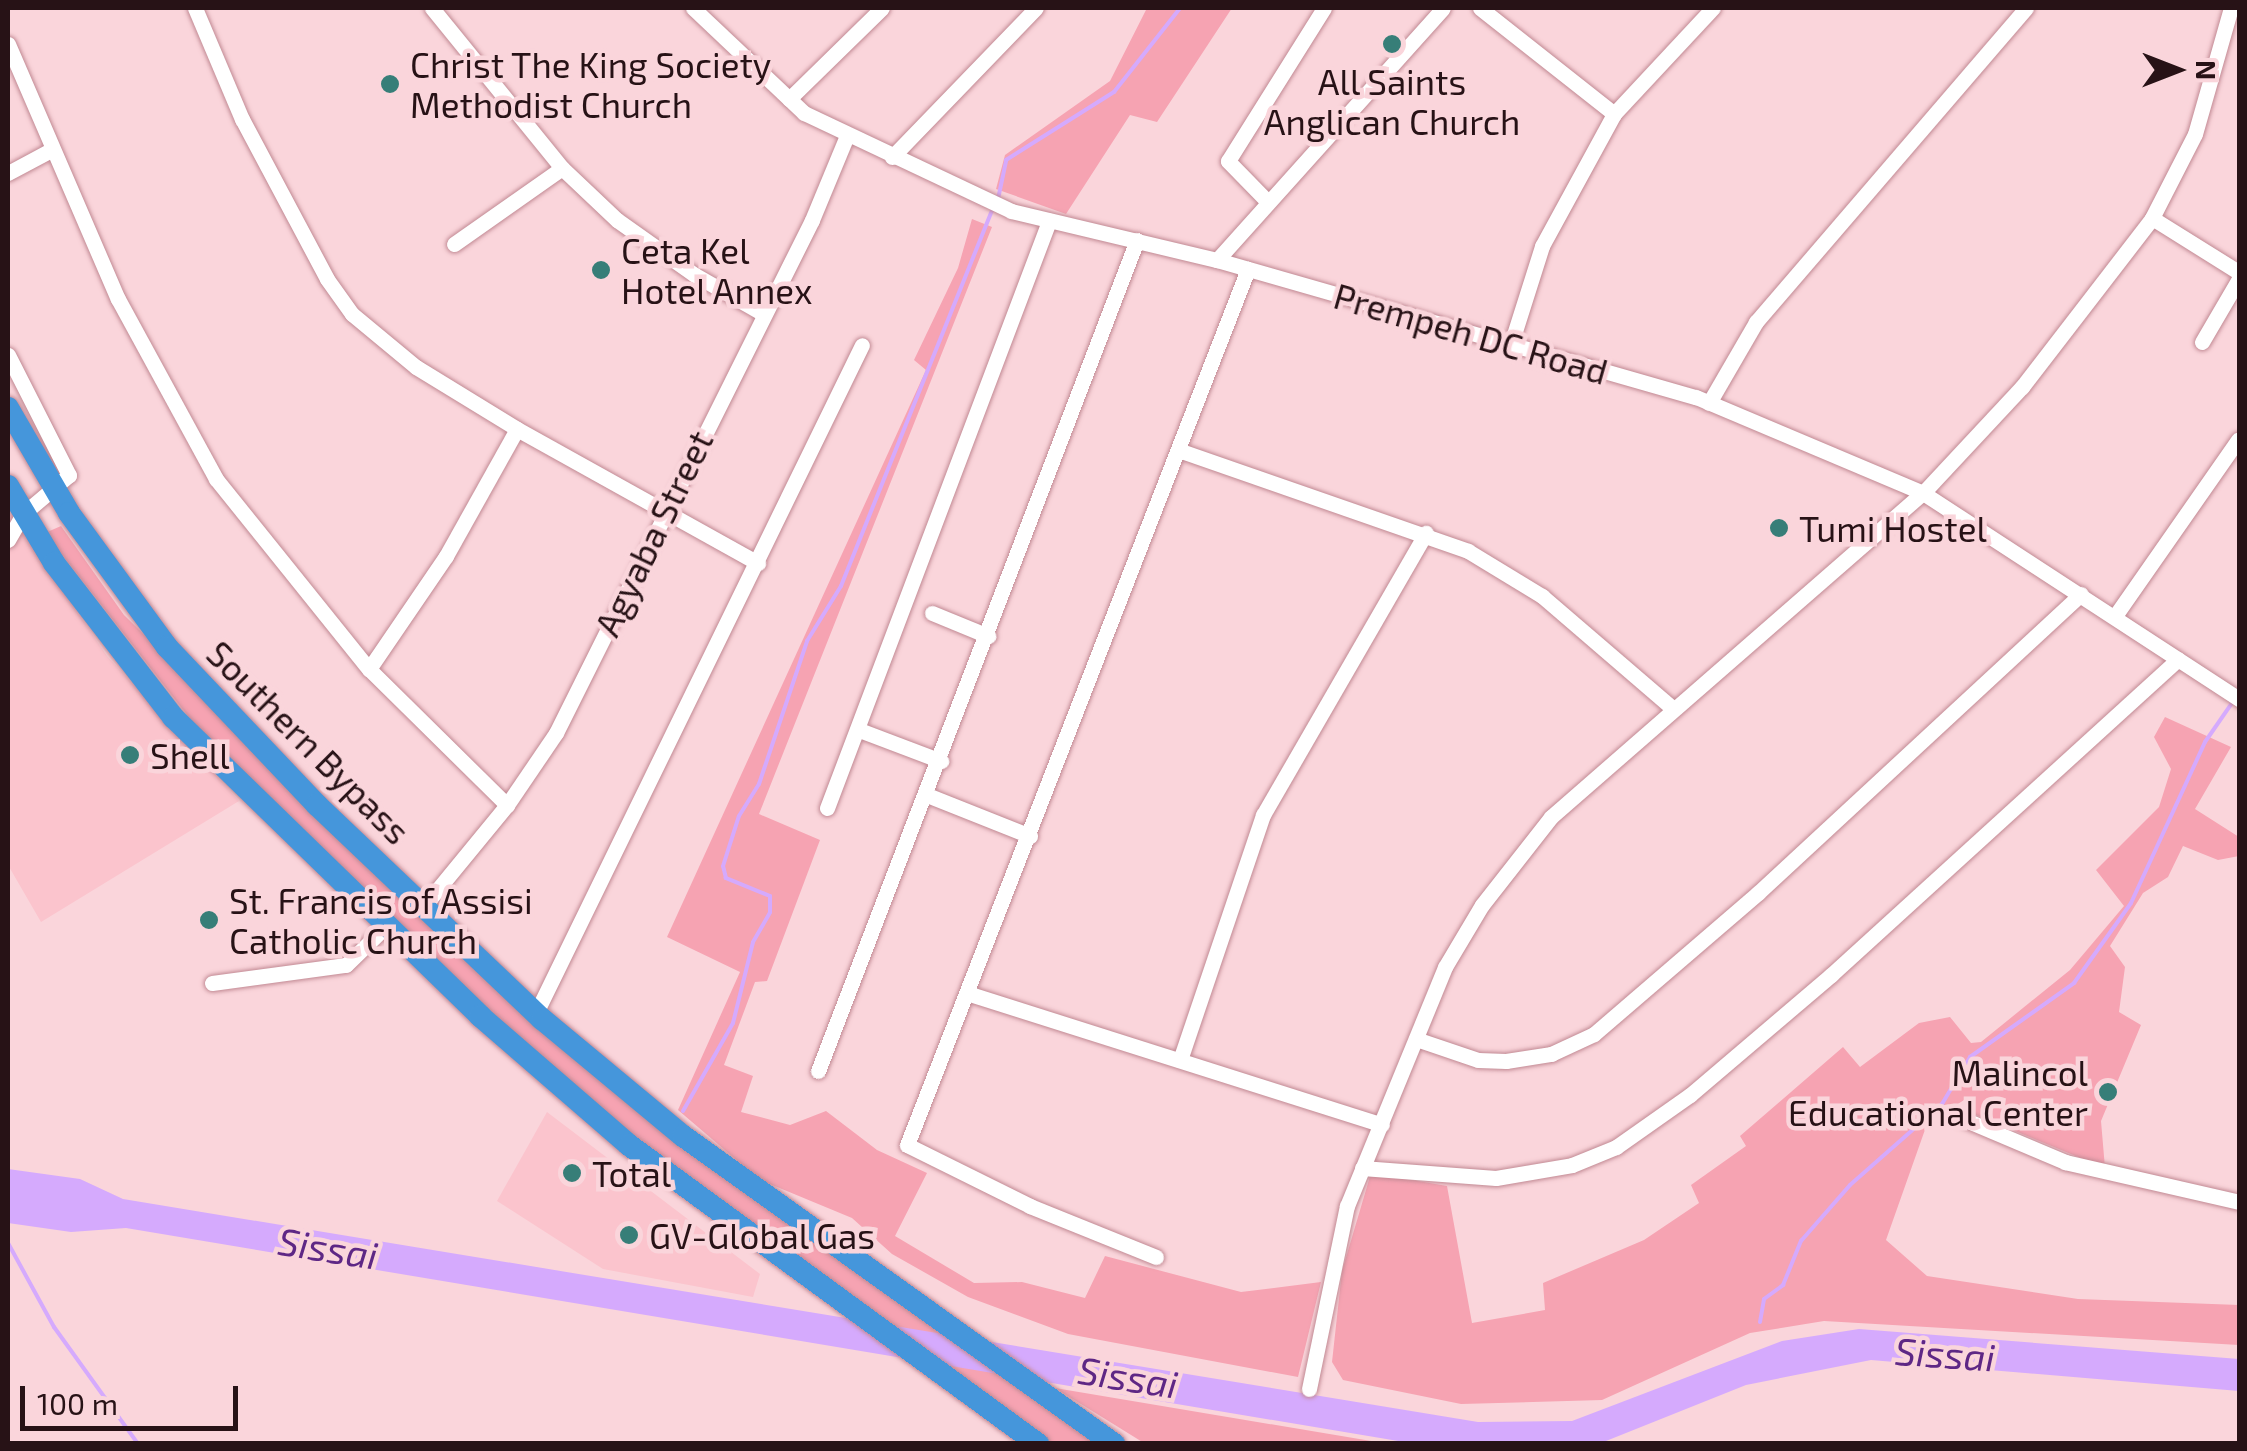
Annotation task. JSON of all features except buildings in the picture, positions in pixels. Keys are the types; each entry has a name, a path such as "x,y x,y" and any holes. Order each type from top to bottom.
{"highway":[{"name":"Southern Bypass","path":"8,408 54,490 123,591 212,698 536,1013 683,1136 1114,1444"},
{"path":"8,486 13,528 173,717 386,926 629,1145 837,1302 1038,1444"}],"street":[{"path":"196,8 242,120 340,299 416,367 517,429 758,563"},
{"path":"432,8 562,168 656,250 762,313"},
{"name":"Prempeh DC Road","path":"693,8 789,98 846,138 1011,211 1217,260 1709,403 1923,493 2240,700"},
{"path":"789,98 882,8"},
{"path":"892,157 1036,8"},
{"path":"1267,200 1228,162 1324,8"},
{"path":"1217,260 1443,8"},
{"path":"1480,8 1614,114"},
{"path":"1510,344 1542,246 1614,114 1713,8"},
{"path":"1709,403 1756,322 2026,8"},
{"path":"1309,1389 1335,1254 1362,1168 1445,967 1512,862 1551,818 1672,708 1923,493 2022,387 2152,218 2196,134 2231,8"},
{"path":"8,44 50,151 118,300 216,479 369,669 507,805"},
{"name":"Agyaba Street","path":"424,906 507,805 556,733 846,138"},
{"path":"8,173 50,151"},
{"path":"454,244 562,168"},
{"path":"2152,218 2240,275 2202,342"},
{"path":"827,808 1049,221"},
{"path":"818,1071 928,795 1136,240"},
{"path":"1156,1257 1030,1206 907,1144 970,994 1248,269"},
{"path":"536,1013 862,345"},
{"path":"8,355 68,468 68,480 13,528"},
{"path":"369,669 429,584 517,429"},
{"path":"2115,616 2238,440"},
{"path":"1181,452 1426,532 1542,596 1672,708"},
{"path":"1180,1060 1272,796 1426,532"},
{"path":"1416,1039 1478,1060 1506,1061 1551,1054 1594,1034 1758,893 2081,594"},
{"path":"932,612 988,636"},
{"path":"1362,1168 1496,1178 1572,1165 1616,1147 1690,1095 1831,975 2178,659"},
{"path":"858,730 941,761"},
{"path":"928,795 1030,836"},
{"path":"212,984 346,964 386,926"},
{"path":"970,994 1382,1124"},
{"path":"1954,1115 2064,1162 2240,1202"}],"shaded area":[{"path":"1147,8 1232,8 1157,122 1130,115 1066,214 996,189 1005,155 1110,81"},
{"path":"972,219 992,227 759,814 820,840 767,981 755,982 724,1065 753,1076 741,1112 790,1125 826,1111 877,1150 927,1173 895,1236 974,1283 1022,1282 1085,1298 1105,1256 1241,1292 1321,1282 1298,1377 1068,1334 968,1297 892,1254 852,1218 760,1180 678,1110 740,972 667,937 926,370 914,360 958,268"},
{"path":"8,511 107,656 239,801 41,922 8,865"},
{"path":"61,526 124,615 514,998 955,1343 939,1365 632,1134 498,1019 192,721 45,533"},
{"path":"2165,717 2231,747 2195,809 2239,837 2239,856 2218,860 2183,846 2168,877 2143,893 2110,946 2125,967 2119,1012 2141,1025 2101,1121 2105,1168 1969,1112 1964,1100 1927,1124 1886,1240 1927,1276 2078,1299 2239,1305 2239,1345 1824,1321 1750,1333 1602,1400 1461,1404 1343,1380 1332,1362 1342,1271 1371,1173 1447,1186 1472,1323 1545,1310 1543,1283 1644,1240 1699,1203 1691,1185 1746,1146 1740,1136 1843,1047 1860,1067 1919,1023 1950,1017 1971,1043 1981,1042 2070,970 2124,906 2096,870 2159,807 2171,769 2154,737"},
{"name":"GV-Global Gas","path":"547,1112 760,1274 753,1297 603,1269 497,1201"},
{"path":"963,1348 1100,1443 1052,1443 947,1370"},
{"path":"1055,1388 1383,1443 1144,1443"}],"water":[{"name":"Sissai","path":"8,1169 80,1179 123,1199 1478,1422 1572,1421 1782,1341 1859,1329 2239,1359 2239,1391 1871,1360 1746,1385 1601,1443 1410,1443 126,1228 71,1232 8,1223"}],"waterway":[{"path":"998,199 1006,160 1114,92 1180,8"},
{"path":"683,1111 733,1023 753,942 770,912 770,896 726,878 723,866 739,816 759,784 807,641 841,586 993,207"},
{"path":"1760,1322 1764,1299 1783,1285 1801,1241 1850,1185 1942,1104 1970,1057 2074,983 2131,903 2205,742 2234,700"},
{"path":"8,1243 54,1327 138,1444"}],"place":[{"name":"All Saints Anglican Church","path":"1392,44"},
{"name":"Christ The King Society Methodist Church","path":"390,84"},
{"name":"Ceta Kel Hotel Annex","path":"601,270"},
{"name":"Tumi Hostel","path":"1779,528"},
{"name":"Shell","path":"130,755"},
{"name":"St. Francis of Assisi Catholic Church","path":"209,920"},
{"name":"Malincol Educational Center","path":"2108,1092"},
{"name":"Total","path":"572,1173"},
{"name":"GV-Global Gas","path":"629,1235"}]}
